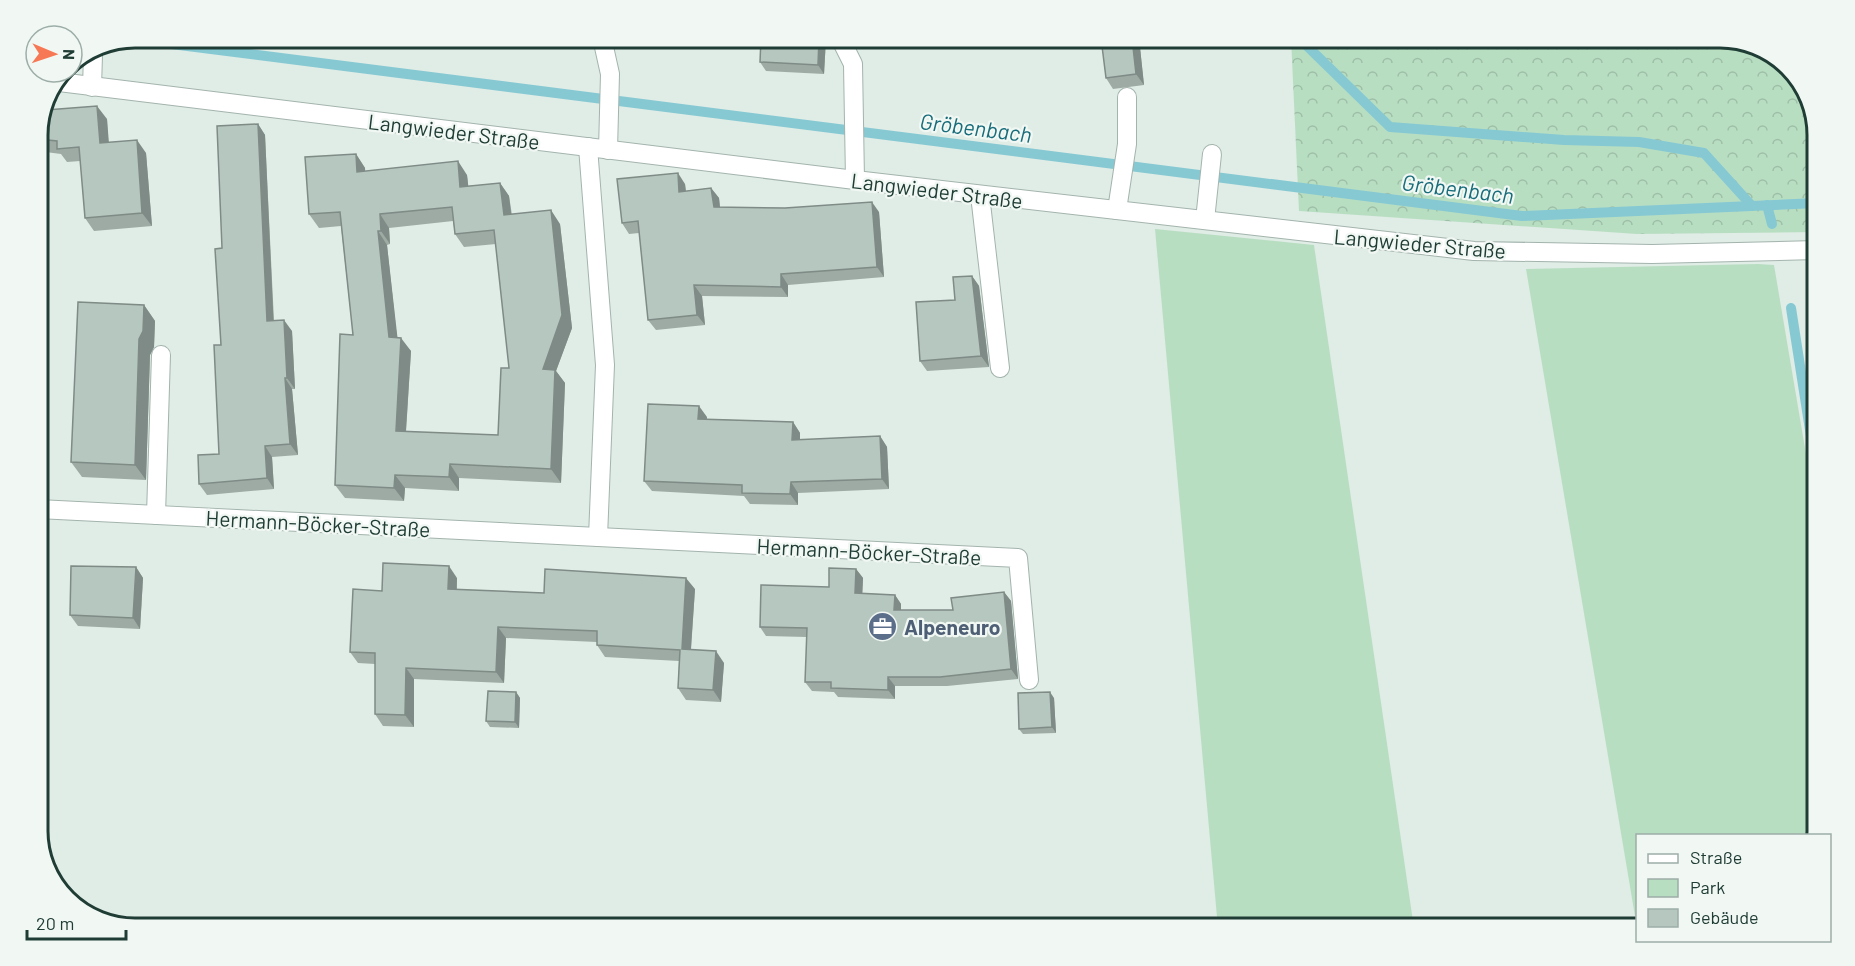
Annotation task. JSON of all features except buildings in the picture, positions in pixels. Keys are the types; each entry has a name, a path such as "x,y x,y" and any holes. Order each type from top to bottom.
{"street":[{"path":"604,48 610,74 608,150"},
{"path":"845,48 853,63 855,180"},
{"path":"92,87 93,60"},
{"name":"Langwieder Straße","path":"72,84 980,195 1474,251 1652,254 1807,250"},
{"path":"1117,210 1127,144 1127,96"},
{"path":"588,147 605,365 598,537"},
{"path":"1205,220 1212,154"},
{"path":"980,195 1000,368"},
{"path":"156,515 161,355"},
{"name":"Hermann-Böcker-Straße","path":"48,510 1018,558 1029,680"}],"green space":[{"path":"1291,48 1731,49 1758,57 1785,78 1798,97 1807,129 1807,232 1637,234 1299,211"},
{"path":"1155,229 1314,245 1413,918 1217,918"},
{"path":"1774,265 1807,460 1807,834 1636,834 1636,918 1635,918 1526,269"}],"waterway":[{"name":"Gröbenbach","path":"203,48 1522,216 1807,203"},
{"path":"1309,48 1390,127 1564,140 1639,142 1704,153 1752,206"},
{"path":"1767,205 1772,224"},
{"path":"1791,308 1807,411"}],"place":[{"name":"Alpeneuro","path":"883,626"}]}
